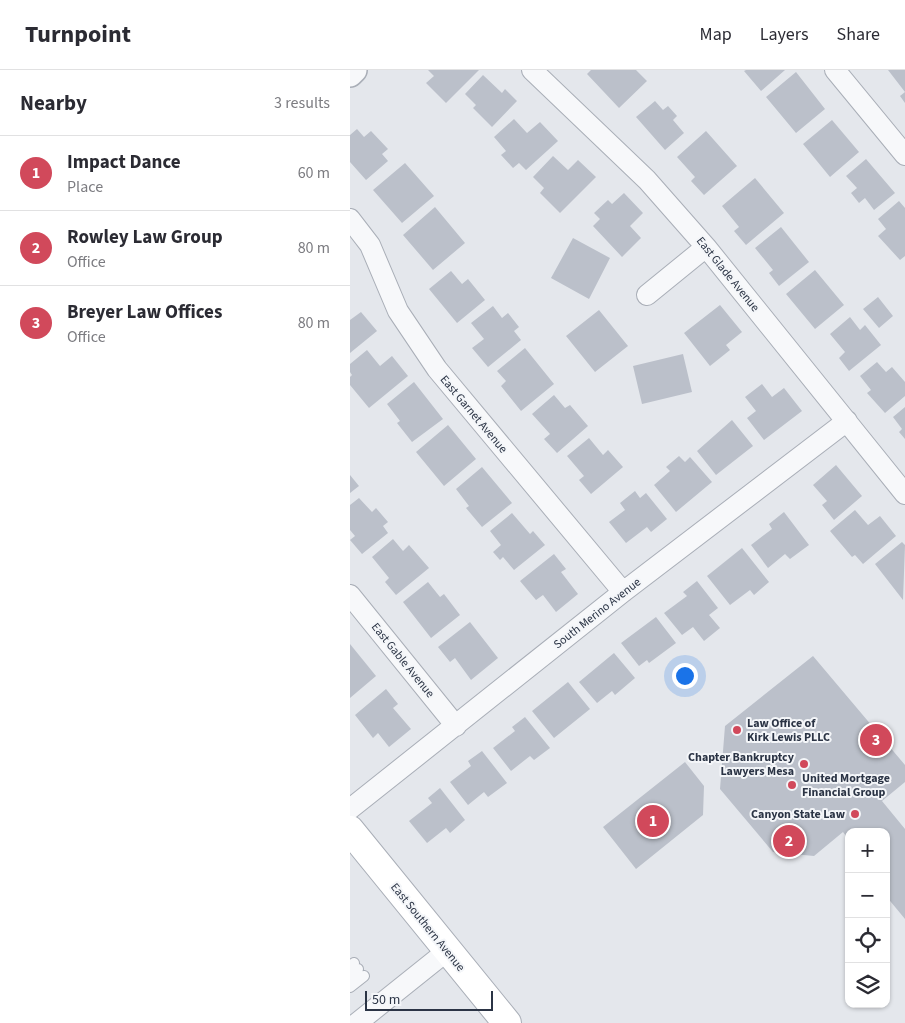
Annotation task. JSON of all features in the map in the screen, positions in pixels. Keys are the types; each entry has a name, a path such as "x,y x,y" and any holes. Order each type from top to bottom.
{"main road":[{"name":"East Southern Avenue","path":"350,830 507,1023"}],"street":[{"path":"350,74 354,70"},
{"name":"East Glade Avenue","path":"532,70 647,180 706,247 905,494"},
{"path":"835,70 905,155"},
{"name":"East Garnet Avenue","path":"350,219 370,245 398,311 437,369 623,592"},
{"path":"646,295 706,247"},
{"name":"South Merino Avenue","path":"350,809 623,592 847,421"},
{"name":"East Gable Avenue","path":"350,594 456,726"},
{"path":"357,1023 448,951"}],"lane":[{"path":"350,987 355,970"}],"building":[{"path":"428,70 479,70 446,103 426,83 434,76"},
{"path":"591,70 636,70 647,81 619,108 587,74"},
{"path":"785,70 761,91 744,71"},
{"path":"888,70 905,70 905,92"},
{"path":"796,72 825,109 796,133 766,97"},
{"path":"483,75 502,93 505,89 517,101 492,127 473,108 476,105 465,94"},
{"path":"905,92 905,103 900,96"},
{"path":"655,101 663,110 668,106 677,116 673,120 684,133 665,150 636,117"},
{"path":"514,119 527,133 540,122 558,141 526,170 519,163 513,168 501,155 506,151 494,137"},
{"path":"832,120 859,152 830,177 803,144"},
{"path":"357,129 364,137 371,131 388,149 382,154 388,161 366,180 350,162 350,135"},
{"path":"706,131 737,166 704,195 691,181 695,177 677,157"},
{"path":"553,156 568,170 578,160 596,177 560,213 540,193 544,188 533,177"},
{"path":"866,159 895,193 874,210 865,198 859,203 851,193 857,188 846,176"},
{"path":"405,163 434,196 402,223 373,190"},
{"path":"755,178 784,213 746,245 734,231 739,227 722,206"},
{"path":"624,193 643,213 630,226 641,238 622,257 593,226 600,219 594,213 608,200 612,204"},
{"path":"899,201 905,208 905,256 900,260 878,236 886,229 878,219"},
{"path":"435,207 465,243 433,270 403,235"},
{"path":"781,227 809,262 779,286 769,273 773,270 755,248"},
{"path":"573,238 610,258 589,299 551,278"},
{"path":"815,270 844,305 815,329 786,294"},
{"path":"451,271 462,284 468,279 485,300 457,323 429,289"},
{"path":"878,297 893,316 879,328 863,309"},
{"path":"720,305 742,332 726,345 730,350 710,366 684,333"},
{"path":"493,306 502,318 508,313 519,327 514,331 521,340 488,367 472,348 484,339 471,323"},
{"path":"599,310 628,346 595,372 566,336"},
{"path":"361,312 377,331 350,353 350,320"},
{"path":"850,317 860,330 865,325 881,345 849,371 839,358 845,352 830,334"},
{"path":"525,348 554,384 521,411 501,386 506,381 497,371"},
{"path":"367,350 380,366 392,356 408,376 369,408 350,385 350,377 352,375 350,364"},
{"path":"683,354 692,392 642,404 633,366"},
{"path":"877,362 886,372 892,367 905,382 905,396 885,413 867,393 871,390 860,376"},
{"path":"414,382 443,419 412,442 397,423 400,421 387,404"},
{"path":"762,384 772,397 784,388 802,411 764,440 747,418 756,411 745,397"},
{"path":"554,395 565,408 570,405 588,426 557,453 544,439 550,434 532,414"},
{"path":"905,407 905,439 899,432 902,429 893,417"},
{"path":"732,420 753,446 716,475 697,451"},
{"path":"448,425 476,459 444,486 416,452"},
{"path":"589,438 603,455 608,450 623,467 591,494 579,480 584,476 567,456"},
{"path":"679,456 685,462 690,457 712,482 676,512 654,485 670,471 666,467"},
{"path":"836,465 862,496 834,520 822,505 827,501 813,485"},
{"path":"482,467 512,503 482,527 466,508 469,506 456,489"},
{"path":"350,475 359,486 350,493"},
{"path":"635,491 640,498 646,493 667,519 651,532 647,527 626,543 609,522 625,510 620,503"},
{"path":"359,498 372,512 376,508 388,522 383,526 388,533 362,554 350,540 355,536 350,530 350,505"},
{"path":"855,510 868,525 880,516 896,536 863,564 855,555 852,557 830,531"},
{"path":"784,512 809,545 790,559 785,554 768,568 751,545 772,529 769,524"},
{"path":"512,513 530,534 533,531 545,545 514,570 503,557 500,560 493,552 501,545 490,531"},
{"path":"393,539 403,551 409,545 429,568 396,595 385,582 389,578 372,557"},
{"path":"902,542 905,545 903,600 875,564"},
{"path":"742,548 769,582 754,595 750,590 730,605 707,576"},
{"path":"554,554 566,569 561,572 578,594 556,612 543,595 536,600 520,581"},
{"path":"697,581 718,608 709,615 720,628 704,641 693,627 682,635 664,613 687,596 683,592"},
{"path":"428,582 440,597 444,594 460,615 431,638 403,602"},
{"path":"656,617 676,643 649,663 647,660 639,666 621,643"},
{"path":"470,622 498,658 471,680 455,658 450,662 438,647"},
{"path":"350,644 376,676 350,698"},
{"path":"614,653 635,678 615,695 612,691 597,703 579,682"},
{"path":"813,656 905,765 905,782 882,801 905,829 905,919 890,901 890,828 845,828 845,835 843,832 814,856 773,852 720,789 725,726"},
{"path":"568,682 590,709 554,738 532,711"},
{"path":"386,689 398,704 393,708 411,729 389,747 378,733 373,738 355,715"},
{"path":"525,717 550,748 534,760 530,756 511,771 493,748 515,731 512,727"},
{"path":"482,751 507,783 488,797 484,792 468,805 450,782 471,766 468,761"},
{"path":"685,762 704,786 703,815 636,869 603,827"},
{"path":"440,788 465,820 450,833 446,828 427,843 409,821 432,803 428,798"}],"place":[{"name":"Law Office of Kirk Lewis PLLC","path":"737,730"},
{"name":"Breyer Law Offices","path":"876,740"},
{"name":"Chapter Bankruptcy Lawyers Mesa","path":"804,764"},
{"name":"United Mortgage Financial Group","path":"792,785"},
{"name":"Canyon State Law","path":"855,814"},
{"name":"Impact Dance","path":"653,821"},
{"name":"Rowley Law Group","path":"789,841"}]}
